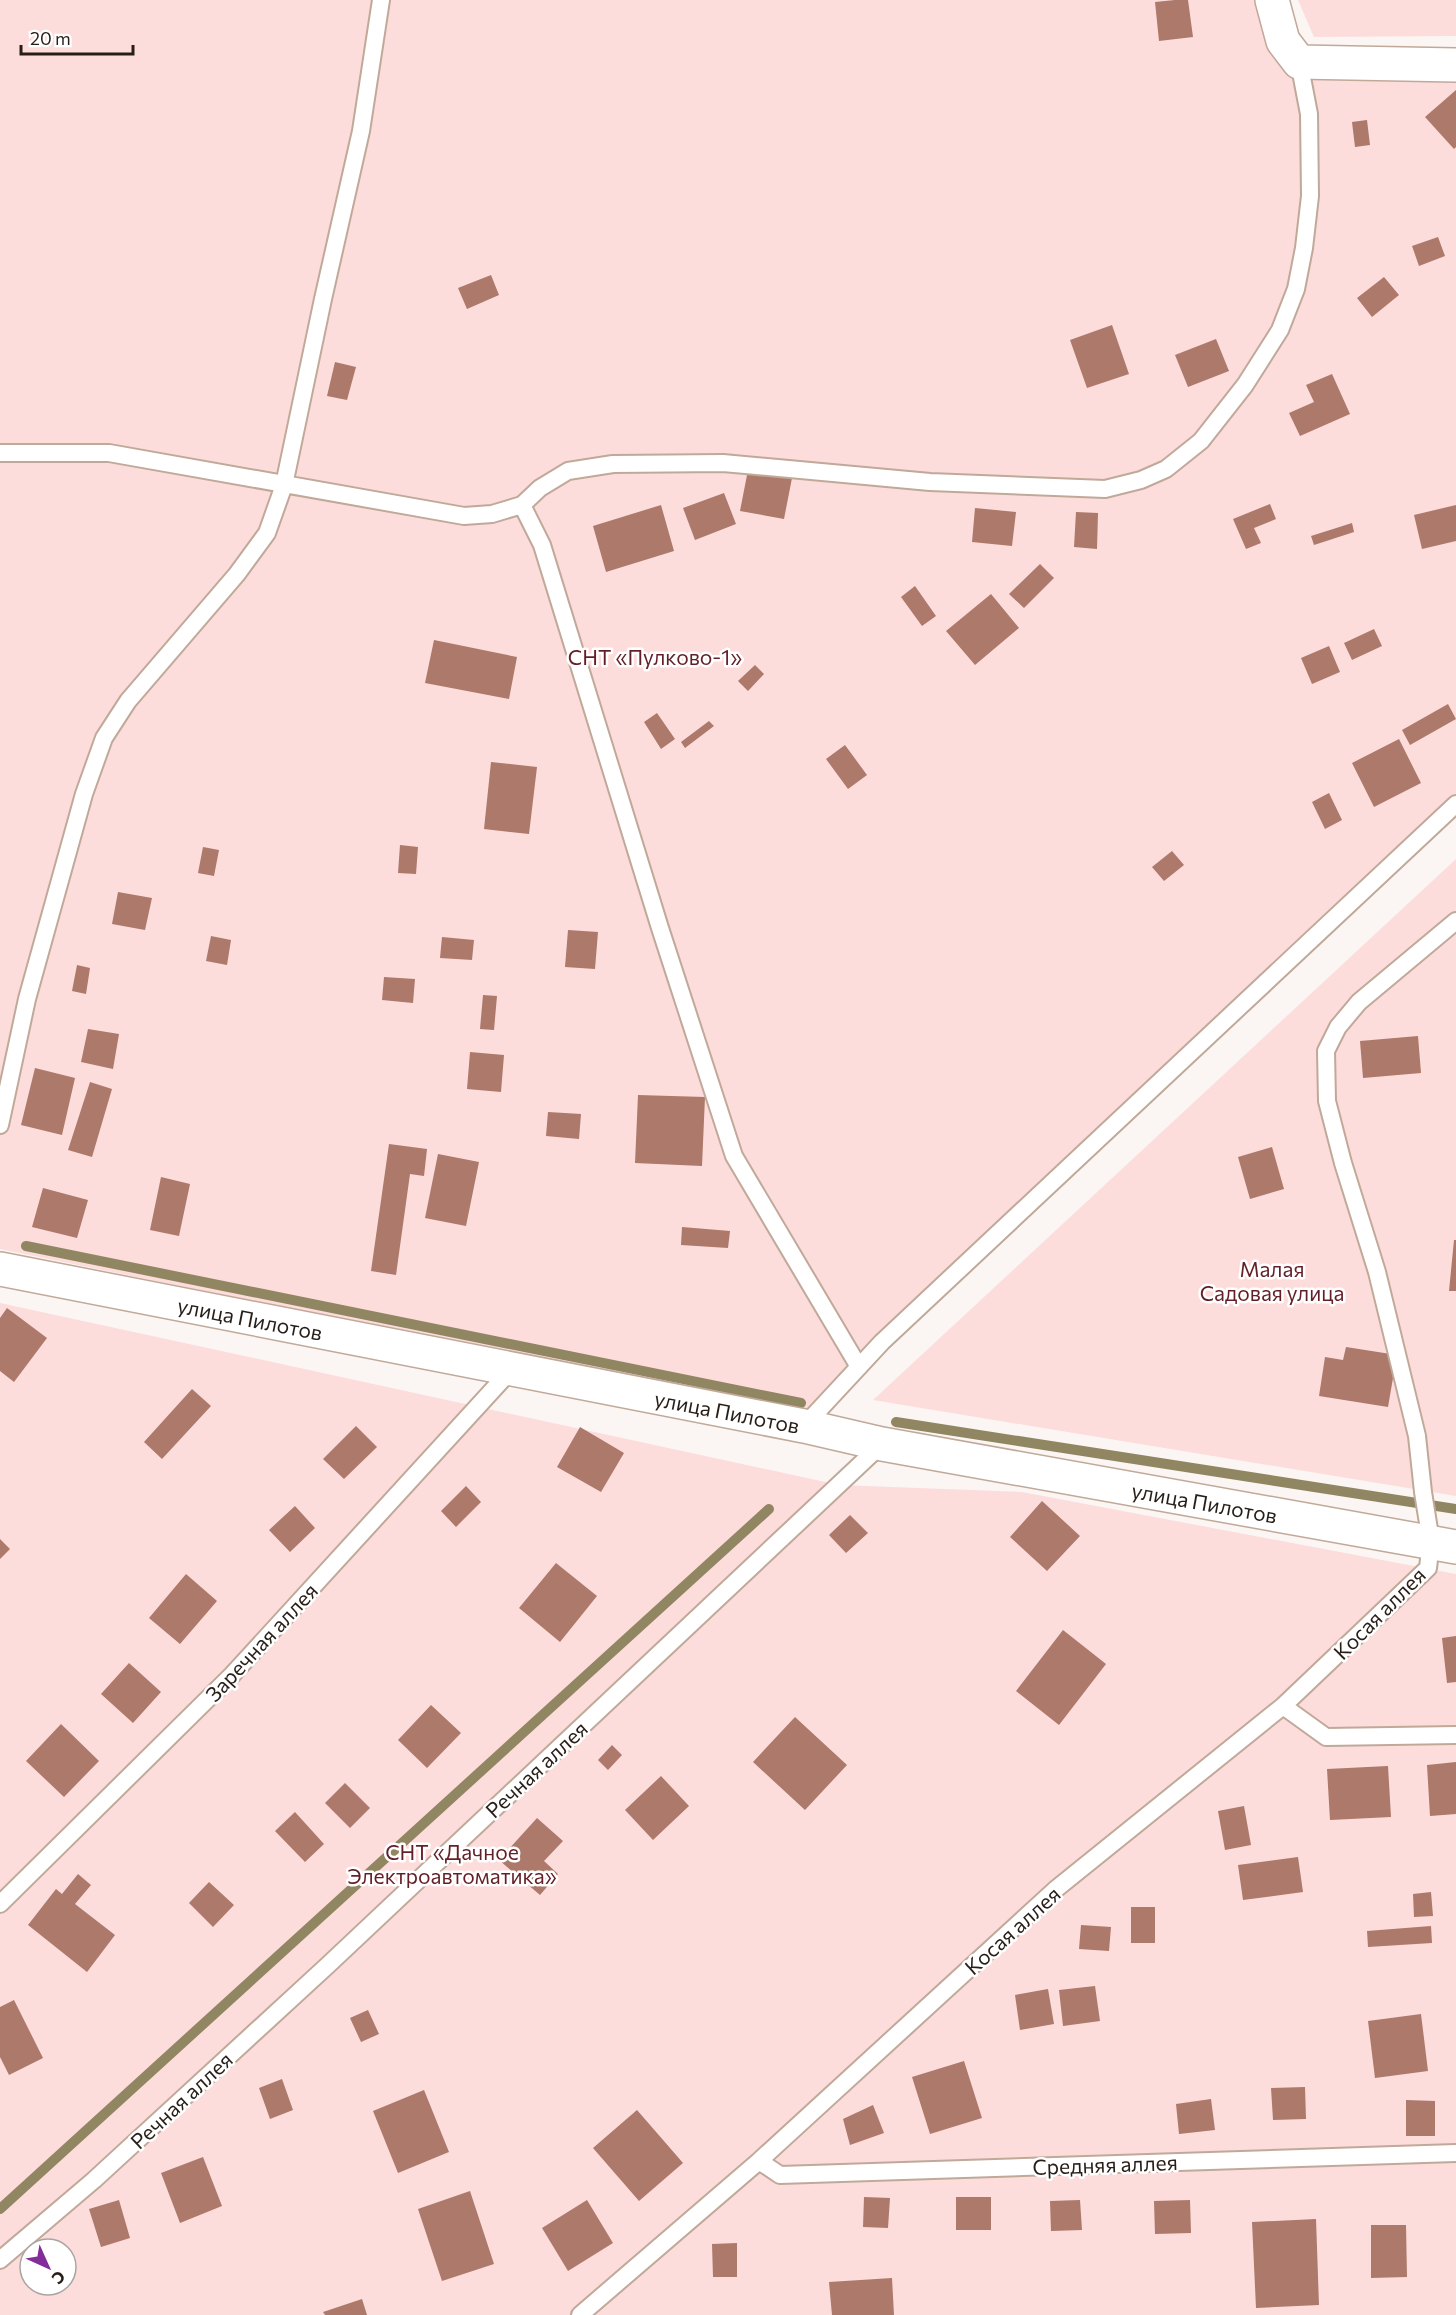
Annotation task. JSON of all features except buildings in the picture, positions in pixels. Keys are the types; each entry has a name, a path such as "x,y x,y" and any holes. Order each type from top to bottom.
{"street":[{"path":"1272,0 1283,41 1299,62 1456,65"},
{"name":"улица Пилотов","path":"0,1269 804,1426 882,1444 1444,1544"}],"lane":[{"path":"0,1125 27,999 84,794 104,738 128,701 237,574 267,533 284,486 361,130 381,0"},
{"path":"0,453 109,453 284,486 464,516 492,514 522,505 540,488 568,471 613,464 723,463 930,482 1105,489 1141,480 1166,469 1201,441 1245,385 1280,330 1296,289 1304,249 1310,196 1309,114 1299,62"},
{"path":"522,505 542,545 660,928 734,1156 858,1367"},
{"path":"804,1426 882,1342 1456,804"},
{"path":"1444,1544 1423,1492 1417,1436 1377,1272 1343,1163 1327,1101 1326,1051 1338,1028 1359,1002 1456,921"},
{"name":"Заречная аллея","path":"0,1904 232,1675 511,1370"},
{"name":"Речная аллея","path":"0,2260 94,2180 319,1973 882,1444"},
{"name":"Косая аллея","path":"580,2315 759,2161 1056,1889 1284,1706 1428,1568 1444,1544"},
{"path":"1284,1706 1326,1737 1456,1735"},
{"name":"Средняя аллея","path":"759,2161 780,2175 1456,2153"}],"green space":[{"name":"СНТ «Пулково-1»","path":"0,0 1272,0 1300,62 1456,65 1456,804 810,1411 536,1359 0,1249"},
{"path":"1298,0 1456,0 1456,36 1314,37"},
{"name":"Малая Садовая улица","path":"1456,859 1456,1496 873,1400"},
{"name":"СНТ «Дачное Электроавтоматика»","path":"0,1303 839,1485 1022,1492 1456,1574 1456,2315 0,2315"}],"waterway":[{"path":"26,1246 801,1403"},
{"path":"896,1422 1456,1509"},
{"path":"0,2209 769,1509"}]}
